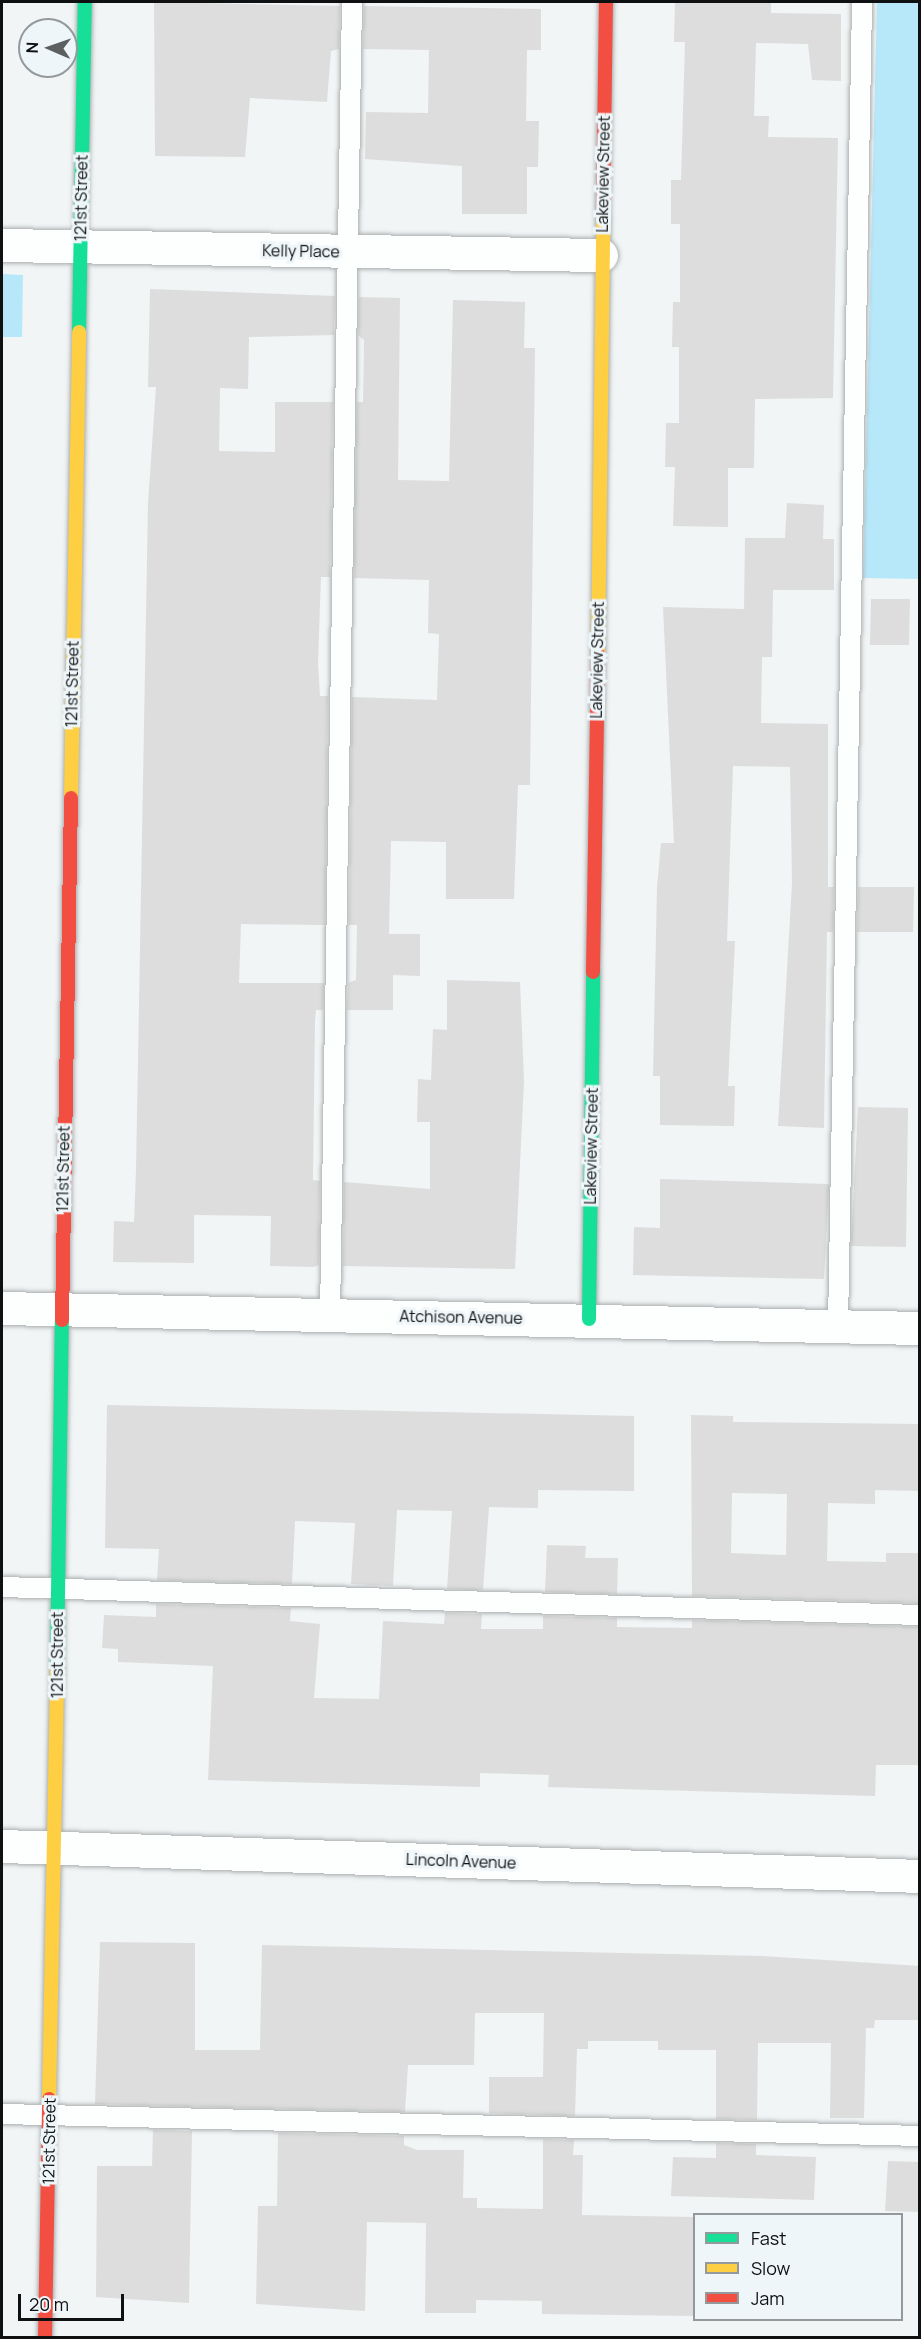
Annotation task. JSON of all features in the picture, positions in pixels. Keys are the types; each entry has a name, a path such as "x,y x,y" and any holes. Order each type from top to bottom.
{"street":[{"name":"121st Street","path":"45,2337 55,1847 60,1310 85,2"},
{"name":"Lakeview Street","path":"589,1319 606,2"},
{"name":"Kelly Place","path":"2,245 601,255"},
{"name":"Atchison Avenue","path":"2,1308 920,1328"},
{"name":"Lincoln Avenue","path":"2,1846 920,1876"}],"lane":[{"path":"330,1314 352,2"},
{"path":"838,1325 862,2"},
{"path":"2,1587 920,1615"},
{"path":"2,2114 920,2136"}],"shaded area":[{"path":"877,2 919,2 919,579 863,578"},
{"path":"2,274 23,275 22,337 2,337"}],"building":[{"path":"154,2 340,6 339,49 331,51 327,102 250,98 245,157 155,156"},
{"path":"675,2 771,2 771,13 841,14 841,81 812,80 808,44 756,43 754,116 769,116 768,137 838,138 833,398 755,399 754,468 728,468 728,527 673,526 675,467 665,467 666,423 679,423 679,347 672,347 673,302 680,302 680,224 671,224 671,180 681,180 685,42 674,42"},
{"path":"364,6 541,9 541,50 527,50 526,121 539,121 538,167 527,167 527,214 462,214 462,166 365,159 366,112 428,113 429,50 363,49"},
{"path":"150,289 335,296 334,335 249,337 248,389 220,388 219,451 275,452 275,402 333,402 330,577 321,577 318,663 320,696 328,696 325,925 241,924 239,983 324,983 323,1010 316,1010 315,1021 313,1180 320,1181 319,1265 313,1267 270,1266 271,1216 194,1215 194,1263 113,1262 114,1221 134,1222 136,1170 148,503 156,387 148,387"},
{"path":"359,297 400,298 398,480 449,481 453,300 525,302 524,348 535,348 530,785 518,785 514,899 446,899 446,842 391,841 389,934 420,934 420,976 393,975 393,1010 347,1010 348,983 356,980 357,925 349,925 352,697 437,700 439,634 428,633 429,580 354,578 357,402 363,402 364,340 358,335"},
{"path":"787,503 824,505 823,539 834,539 834,590 773,590 772,657 762,657 761,723 828,724 828,887 834,887 833,932 827,932 824,1128 778,1126 792,883 790,767 733,766 727,941 735,941 728,1086 735,1086 734,1126 660,1125 660,1076 653,1076 657,887 661,843 674,843 663,607 744,609 745,538 785,538"},
{"path":"871,599 910,599 909,645 870,645"},
{"path":"858,887 914,887 913,932 857,932"},
{"path":"447,980 520,982 524,1081 515,1269 343,1266 344,1182 430,1189 430,1122 417,1122 418,1079 431,1080 433,1029 447,1030"},
{"path":"858,1107 908,1108 906,1247 851,1246"},
{"path":"660,1179 829,1184 824,1279 633,1275 634,1227 660,1228"},
{"path":"107,1405 634,1416 634,1491 538,1490 538,1508 489,1507 483,1590 447,1589 452,1511 397,1510 393,1586 351,1584 355,1523 295,1521 292,1584 157,1580 159,1549 105,1548"},
{"path":"691,1415 733,1416 733,1422 920,1424 920,1491 875,1490 875,1504 828,1503 827,1561 886,1562 886,1553 920,1553 920,1603 692,1596","holes":["732,1493 787,1494 786,1555 731,1553"]},
{"path":"547,1545 586,1546 585,1558 618,1558 617,1594 545,1592"},
{"path":"156,1604 291,1608 290,1621 320,1624 314,1698 379,1699 383,1621 444,1624 445,1613 482,1614 481,1629 543,1629 543,1616 617,1618 617,1627 692,1628 692,1620 920,1627 920,1765 876,1765 875,1796 548,1787 549,1775 480,1773 480,1787 208,1780 213,1666 118,1662 118,1649 102,1648 104,1615 156,1617"},
{"path":"100,1942 195,1943 195,2050 260,2050 262,1945 762,1956 920,1966 920,2020 875,2020 874,2028 866,2028 864,2118 830,2118 831,2043 758,2043 757,2120 716,2119 716,2050 658,2050 658,2041 588,2041 588,2049 577,2049 575,2116 489,2113 489,2077 543,2077 544,2013 475,2013 474,2065 408,2065 405,2112 95,2104"},
{"path":"153,2130 192,2131 189,2303 96,2297 97,2166 152,2166"},
{"path":"278,2133 404,2136 404,2145 417,2150 464,2150 463,2198 477,2198 477,2208 543,2209 543,2139 574,2140 573,2155 583,2155 582,2215 693,2217 693,2316 542,2314 542,2301 476,2300 476,2313 425,2313 426,2223 367,2222 365,2311 256,2304 258,2206 277,2206"},
{"path":"716,2143 756,2144 756,2155 816,2157 814,2200 671,2196 673,2157 716,2158"},
{"path":"888,2161 920,2162 920,2212 885,2211"}],"traffic: fast":[{"path":"79,332 85,2"},
{"path":"589,1319 593,972"},
{"path":"57,1665 62,1320"}],"traffic: slow":[{"path":"598,654 603,215"},
{"path":"71,798 79,332"},
{"path":"49,2099 57,1665"}],"traffic: jam":[{"path":"603,215 606,2"},
{"path":"593,972 598,654"},
{"path":"62,1320 71,798"},
{"path":"45,2338 49,2099"}]}
